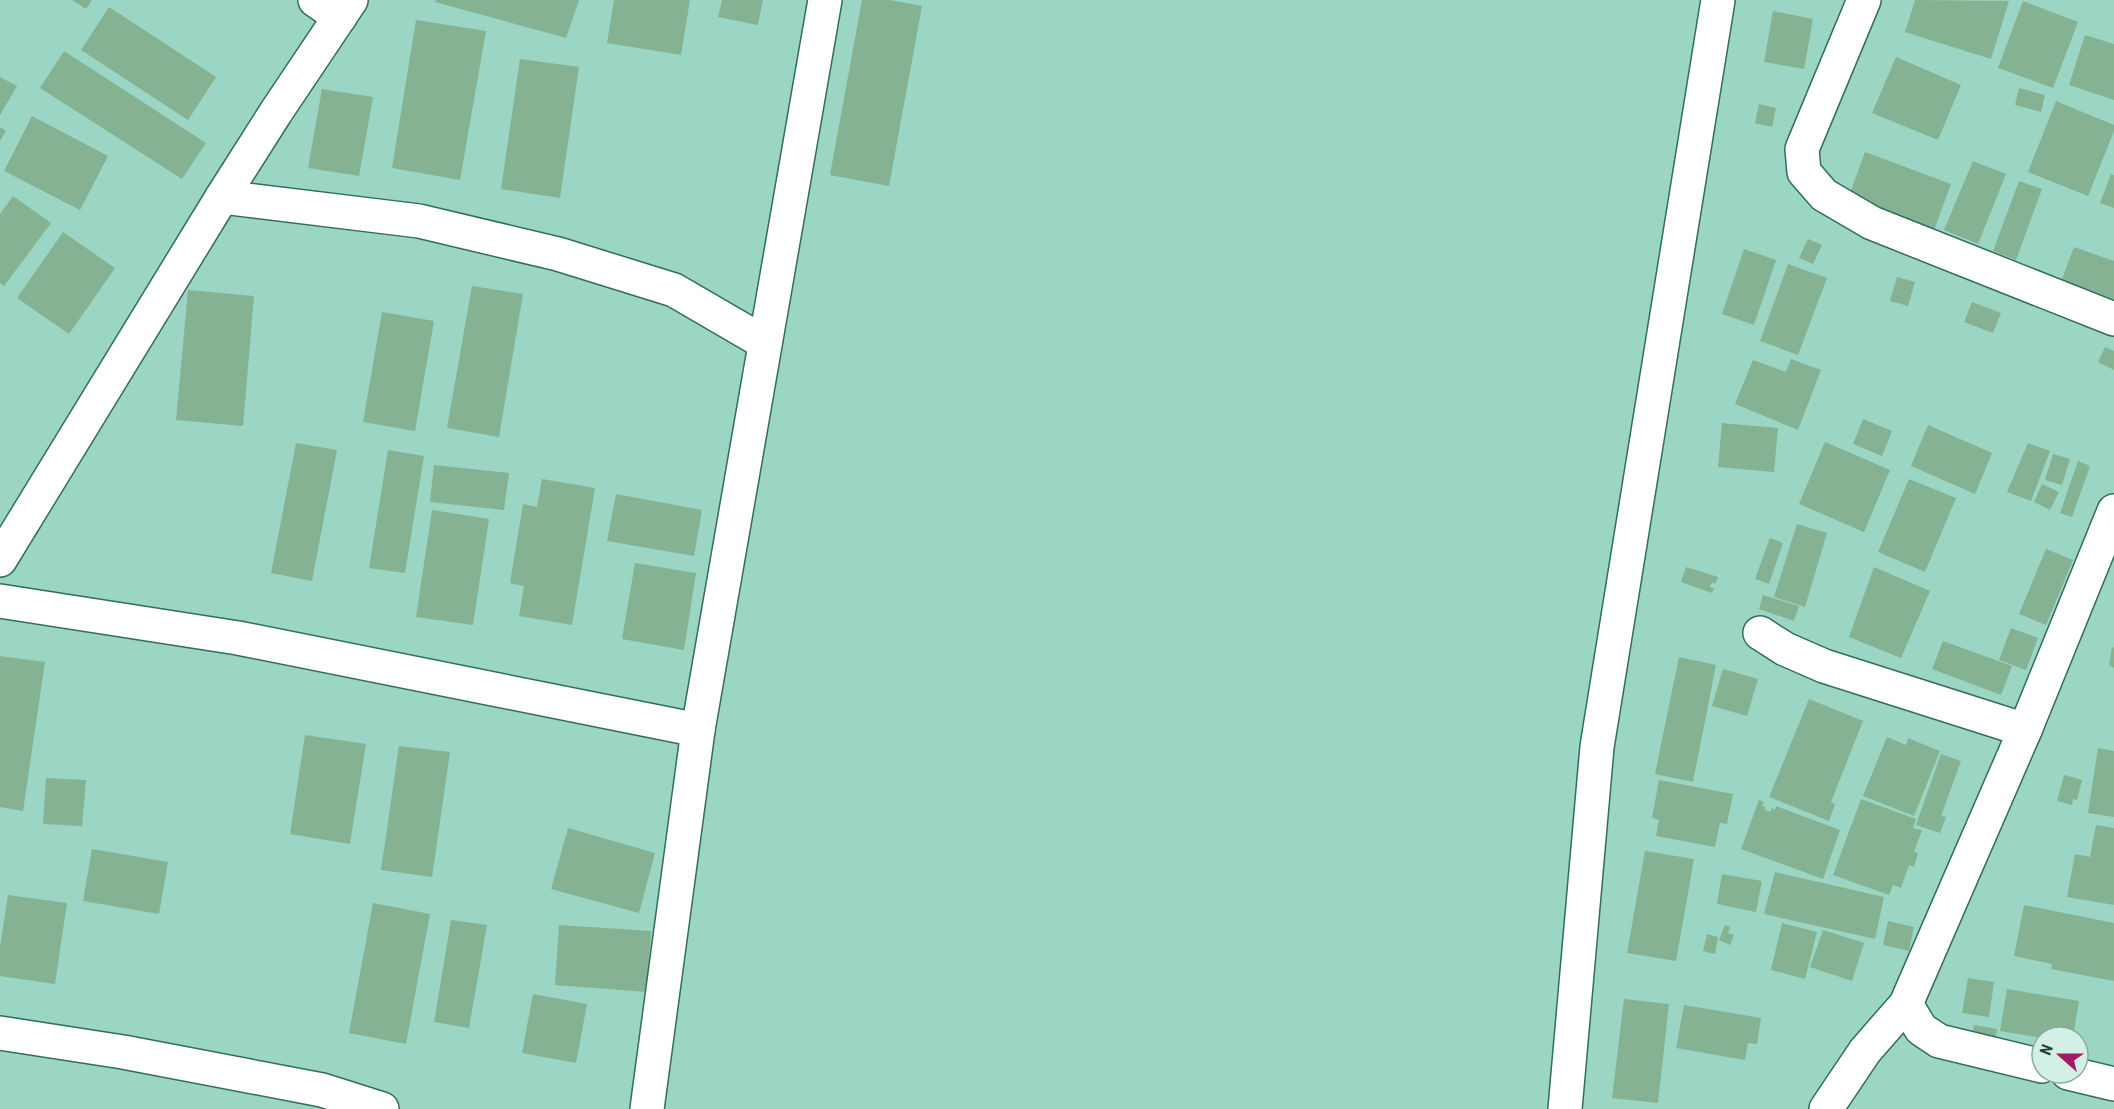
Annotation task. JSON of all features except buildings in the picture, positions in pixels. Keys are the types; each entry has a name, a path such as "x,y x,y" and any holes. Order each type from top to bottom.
{"street":[{"path":"647,1109 698,730 825,0"},
{"path":"1565,1109 1597,747 1718,0"},
{"path":"1864,0 1802,149 1804,172 1824,195 1872,223 2114,319"},
{"path":"0,560 276,112 336,6"},
{"path":"222,197 419,221 558,254 674,290 765,343"},
{"path":"1826,1109 1865,1052 1906,1004 2025,730 2114,511"},
{"path":"0,601 238,638 698,730"},
{"path":"1760,633 1785,649 1824,666 2025,730"},
{"path":"1906,1004 1921,1029 1939,1041 2030,1063"},
{"path":"0,1033 123,1052 322,1090 382,1109"},
{"path":"2090,1078 2114,1084"}]}
